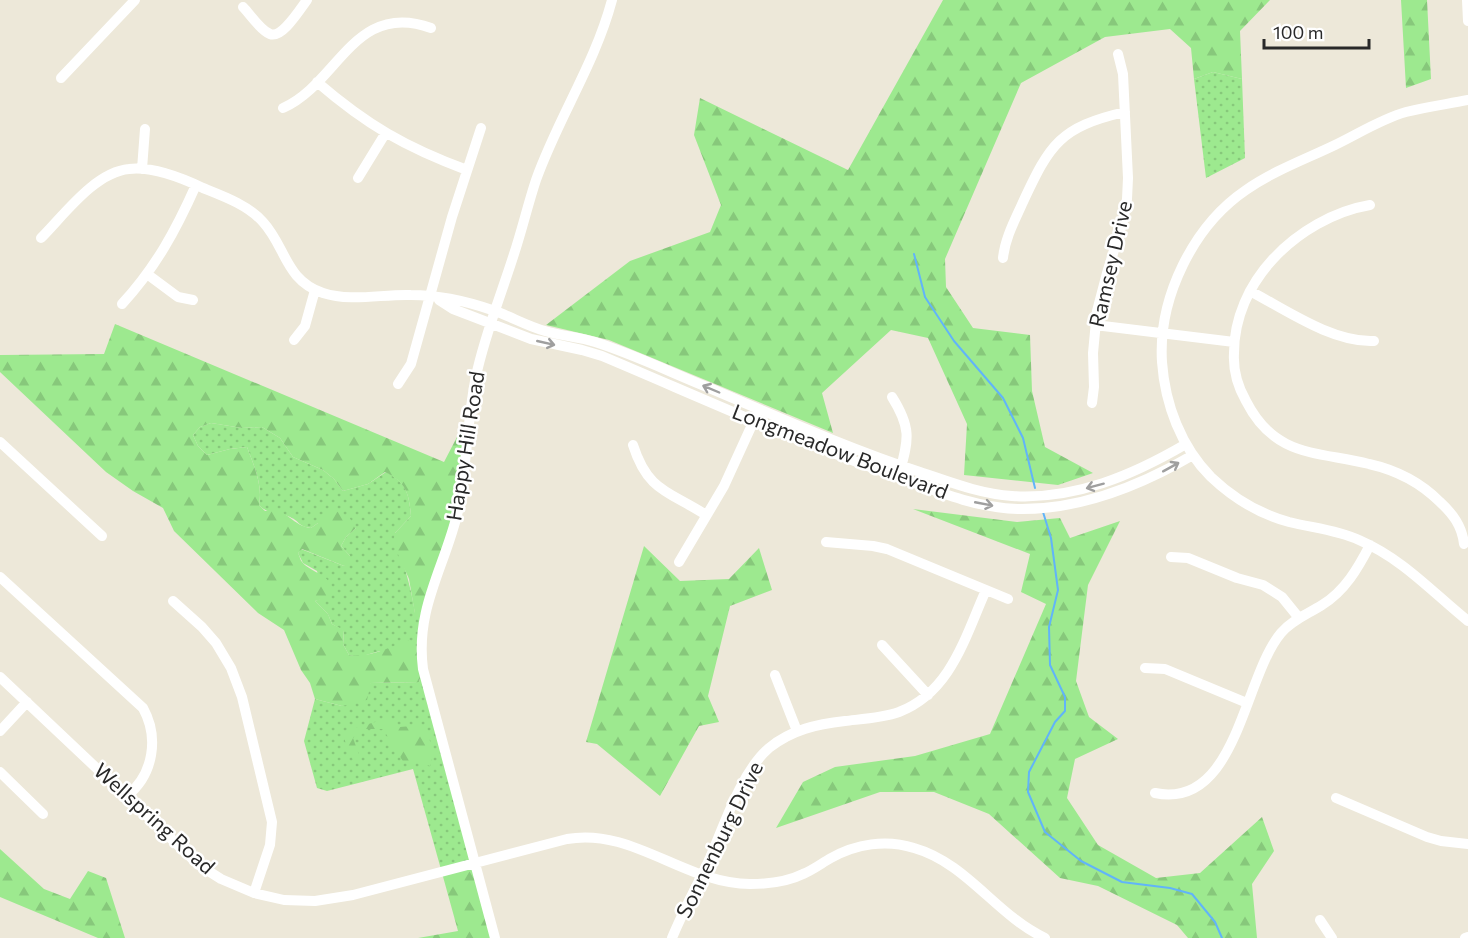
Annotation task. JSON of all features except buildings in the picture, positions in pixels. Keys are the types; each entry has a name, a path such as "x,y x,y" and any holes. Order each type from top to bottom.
{"street":[{"path":"61,78 135,0"},
{"path":"243,7 267,33 275,35 282,33 307,0"},
{"name":"Happy Hill Road","path":"495,938 423,669 421,639 424,615 458,512 470,414 479,363 491,322 548,149 587,68 612,0"},
{"path":"1467,0 1468,21"},
{"path":"283,108 301,99 346,47 366,30 396,20 431,28"},
{"name":"Ramsey Drive","path":"1092,403 1095,325 1101,292 1118,243 1127,199 1123,74 1118,54"},
{"path":"317,82 385,134 433,158 467,170"},
{"path":"1468,100 1405,112 1271,176 1238,196 1211,223 1182,265 1170,298 1162,334 1166,389 1171,409 1186,444 1210,475 1234,496 1282,520 1345,534 1370,545 1403,565 1468,621"},
{"path":"1003,258 1007,236 1035,176 1059,141 1080,126 1096,119 1125,112"},
{"path":"398,384 411,364 433,297 467,170 481,128"},
{"path":"142,169 144,129"},
{"path":"358,178 385,134"},
{"path":"41,238 91,188 102,179 123,170 142,169 196,185 245,207 256,215 269,228 292,272 315,290 305,326 294,340"},
{"path":"122,304 169,243 196,185"},
{"path":"1370,205 1352,209 1303,232 1274,258 1250,291 1239,318 1234,342 1235,371 1242,394 1255,417 1280,441 1303,452 1370,464 1416,482 1452,514 1461,531 1464,544"},
{"path":"147,274 178,297 193,300"},
{"name":"Longmeadow Boulevard","path":"315,290 342,297 410,295 456,299 547,331 596,342 759,409 899,472 977,503 1016,509 1041,508 1086,501 1120,491 1162,473 1193,455"},
{"path":"1250,291 1335,335 1355,340 1374,340"},
{"name":"Longmeadow Boulevard","path":"433,297 453,309 531,339 582,350 602,357 829,452 987,493 1038,496 1107,483 1145,467 1186,444"},
{"path":"1095,325 1234,342"},
{"path":"892,398 907,428 907,445 899,472"},
{"path":"679,562 724,486 759,409"},
{"path":"0,442 102,536"},
{"path":"633,445 642,469 658,487 706,514"},
{"path":"826,542 887,549 1008,599"},
{"path":"1155,793 1181,794 1206,780 1215,770 1228,751 1246,703 1274,642 1299,618 1322,605 1342,589 1370,545"},
{"path":"1171,557 1188,558 1237,578 1263,585 1282,597 1299,618"},
{"path":"0,577 142,708 147,716 152,733 151,760 144,777 128,796"},
{"name":"Sonnenburg Drive","path":"672,938 753,766 768,749 797,731 826,723 890,715 910,707 928,694 954,663 986,590"},
{"path":"173,601 216,643 231,668 242,697 272,822 270,845 254,893"},
{"path":"882,645 928,694"},
{"path":"1145,668 1166,669 1246,703"},
{"path":"775,675 797,731"},
{"name":"Wellspring Road","path":"0,677 199,865 221,879 254,893 284,900 331,900 569,838 595,837 618,841 701,875 734,884 776,882 804,874 837,855 881,843 904,845 928,853 954,868 980,887 1017,921 1044,938"},
{"path":"0,731 27,702"},
{"path":"0,772 43,814"},
{"path":"1336,798 1427,837 1468,844"},
{"path":"1320,920 1332,938"}],"green space":[{"path":"943,0 1270,0 1240,31 1242,79 1213,72 1194,79 1191,48 1170,29 1105,37 1021,83 945,259 946,287 973,328 1030,335 1032,391 1045,447 1093,473 1058,485 964,475 967,424 928,338 891,330 822,393 833,433 609,340 546,325 630,261 710,232 721,205 694,135 700,98 848,170"},
{"path":"1401,0 1427,0 1431,79 1406,88"},
{"path":"1213,72 1242,79 1245,158 1206,178 1194,79"},
{"path":"115,324 444,462 469,414 462,486 425,612 415,614 409,579 393,543 395,533 411,516 408,495 398,480 385,472 368,484 343,491 323,470 293,457 280,438 262,427 242,428 211,423 200,427 193,435 198,446 207,455 247,447 259,483 259,505 265,511 280,512 298,524 311,528 318,523 321,515 332,509 349,517 356,528 346,537 341,546 350,556 350,563 344,566 302,549 298,553 306,566 323,576 331,584 331,597 315,601 328,614 332,624 344,630 343,644 349,655 372,653 410,640 421,659 422,669 419,682 371,683 367,700 342,706 315,699 310,683 301,670 284,630 258,613 174,531 163,508 106,472 0,372 0,355 104,354"},
{"path":"211,423 242,428 262,427 280,438 293,457 323,470 343,491 368,484 386,472 403,485 408,495 411,516 395,533 415,613 425,612 421,654 380,651 359,657 349,655 343,644 344,631 332,624 328,614 315,601 323,598 317,571 303,563 298,553 301,549 344,566 350,556 341,546 346,537 356,528 318,523 311,528 301,525 286,515 262,508 259,505 260,490 257,476 247,447 207,455 198,446 193,435 200,427"},
{"path":"913,509 1017,522 1060,518 1070,538 1120,521 1088,585 1076,681 1089,717 1118,739 1075,759 1067,798 1098,845 1156,878 1200,873 1262,817 1274,851 1252,884 1257,938 1188,938 1177,925 1098,886 1060,878 989,814 934,792 880,792 776,828 803,782 835,767 915,756 990,734 1046,604 1021,592 1030,554"},
{"path":"644,546 680,581 729,579 759,548 772,590 730,606 708,696 719,722 699,726 660,796 597,744 586,742"},
{"path":"423,669 475,863 442,873 413,769 327,791 317,788 304,741 315,699 342,706 371,683 419,682"},
{"path":"385,719 400,727 424,725 432,751 430,766 417,761 404,763 383,729 364,729 353,738 359,755 354,762 345,741 345,731"},
{"path":"0,849 44,889 70,899 88,871 106,878 125,938 98,938 0,897"},
{"path":"475,863 495,938 418,938 458,931 442,873"}],"waterway":[{"path":"914,254 925,297 954,341 1003,398 1023,438 1035,488"},
{"path":"1043,512 1051,538 1058,590 1049,627 1050,665 1065,697 1065,711 1055,722 1029,772 1028,792 1045,832 1081,861 1122,882 1170,888 1192,894 1215,922 1222,938"}]}
